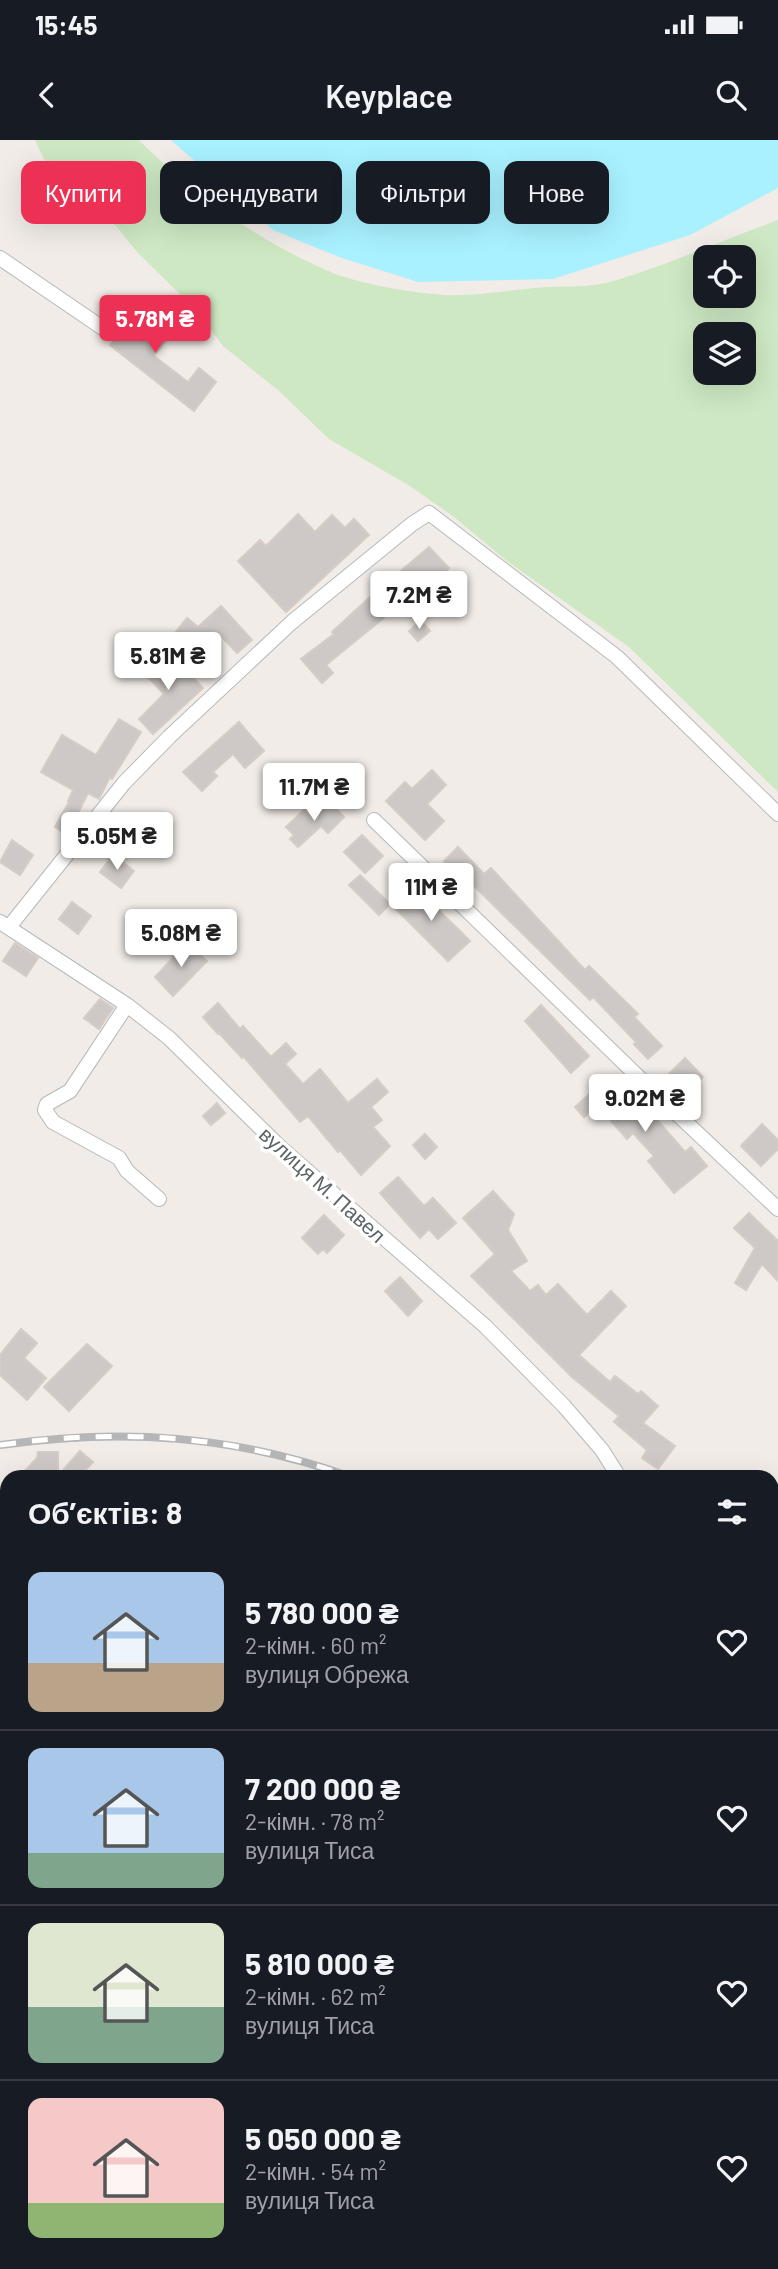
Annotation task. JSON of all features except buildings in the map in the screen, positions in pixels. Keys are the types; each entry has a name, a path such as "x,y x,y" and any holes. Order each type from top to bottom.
{"street":[{"path":"0,258 107,331"},
{"path":"4,925 124,783 169,737 292,622 429,513 617,657 778,814"},
{"path":"374,820 648,1087 778,1209"},
{"name":"вулиця М. Павел","path":"4,925 127,1005 169,1038 281,1148 485,1326 564,1406 602,1450 615,1470"},
{"path":"127,1005 70,1091 47,1104 45,1110 53,1122 119,1158 127,1171 159,1199"}],"green space":[{"path":"35,140 139,140 160,161 160,224 241,224 300,258 349,279 434,294 472,295 604,283 693,253 693,308 756,308 756,245 713,245 778,220 778,792 629,647 507,561 454,517 410,486 329,439 279,391 223,346 196,310 137,252 113,224 146,224 146,161 46,161"}],"water":[{"path":"171,140 778,140 778,188 690,235 553,279 418,282 339,257 273,230 266,224 342,224 342,161 195,161"}],"railway":[{"path":"0,1445 90,1437 177,1439 264,1452 329,1470"}]}
